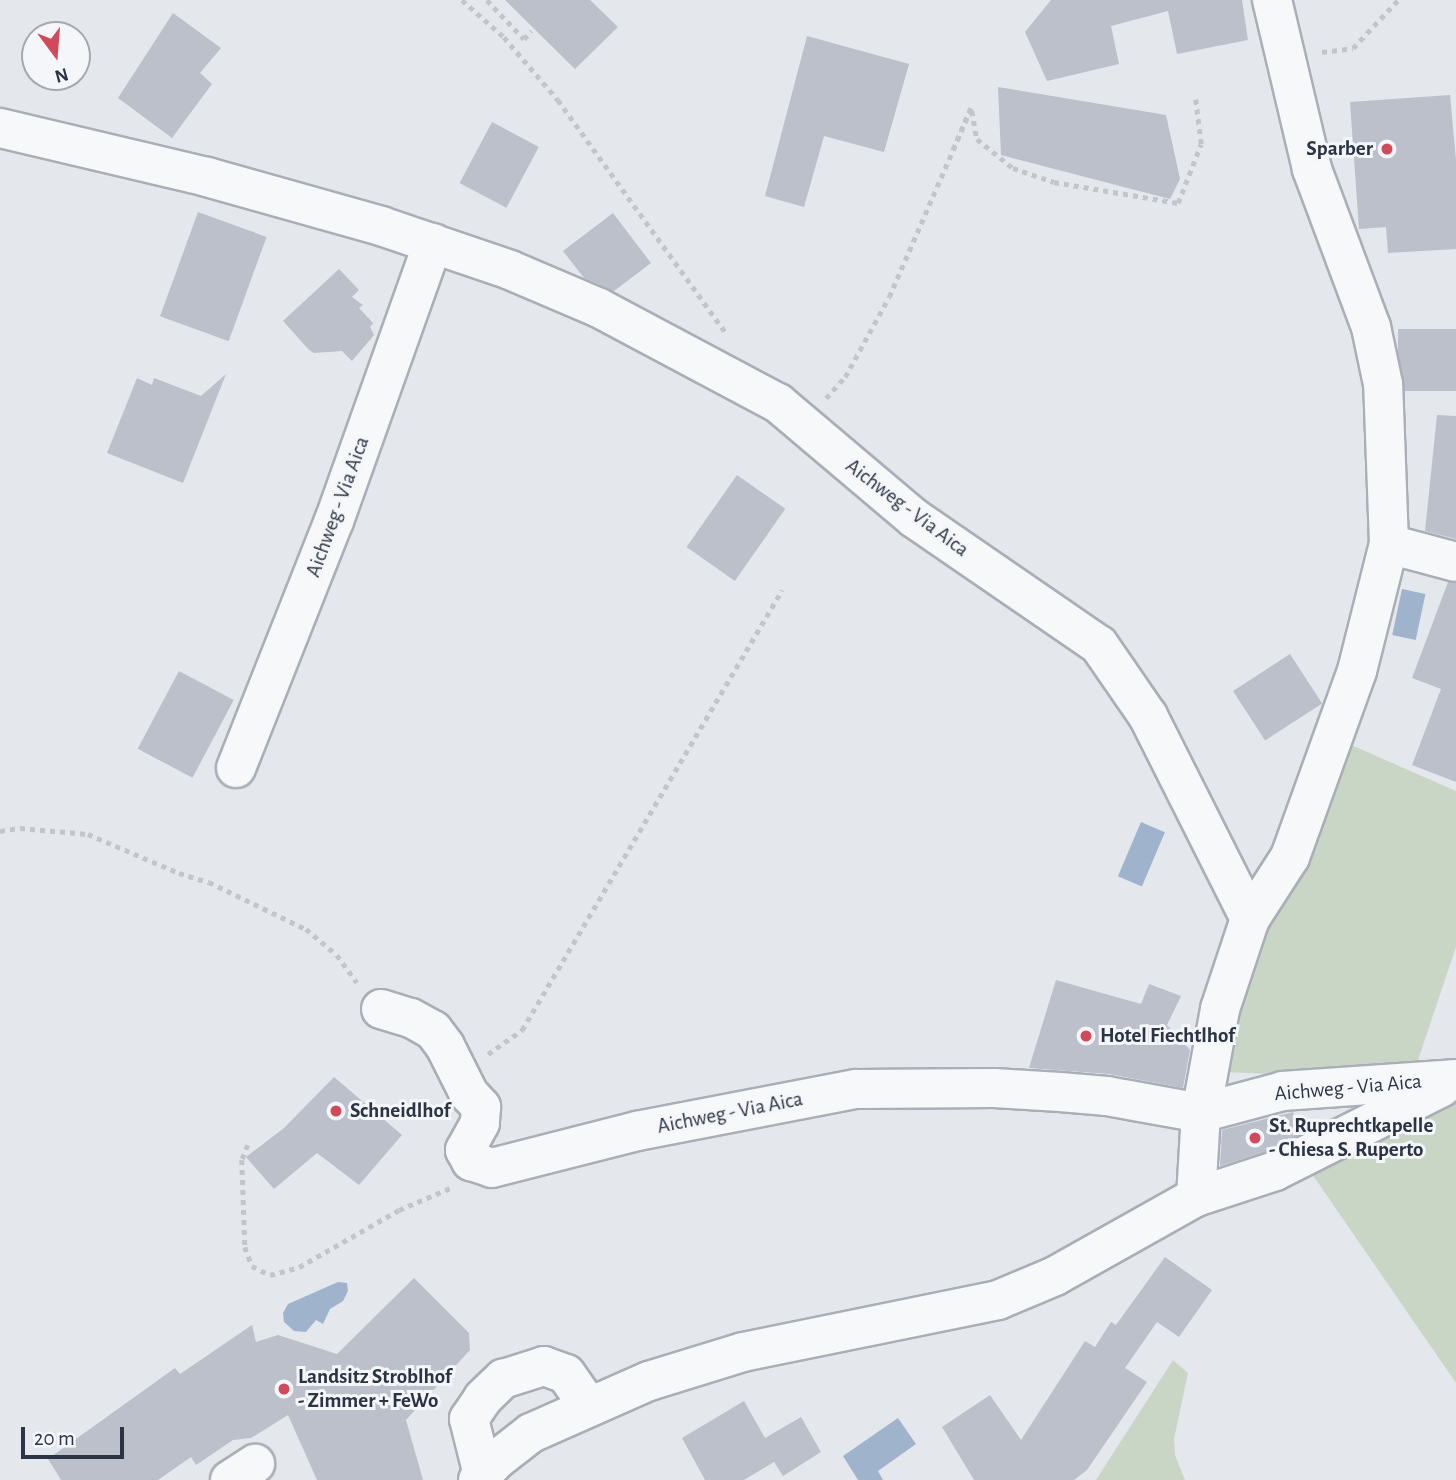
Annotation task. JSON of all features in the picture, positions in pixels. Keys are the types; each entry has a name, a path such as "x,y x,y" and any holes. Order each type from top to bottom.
{"street":[{"path":"1196,1197 1201,1113 1220,1009 1250,919 1290,857 1357,671 1389,544 1383,384 1371,327 1312,169 1272,0"},
{"name":"Aichweg - Via Aica","path":"0,128 198,175 433,243 510,270 599,308 778,403 914,518 1099,645 1148,716 1250,919"},
{"name":"Aichweg - Via Aica","path":"236,768 334,521 433,243"},
{"path":"1389,544 1456,562"},
{"path":"381,1009 411,1018 433,1030 469,1094 481,1107 480,1123 465,1150 471,1161 492,1168"},
{"name":"Aichweg - Via Aica","path":"492,1168 636,1131 856,1089 1060,1092 1107,1096 1201,1113 1283,1091 1456,1080"},
{"name":"Aichweg - Via Aica","path":"480,1478 495,1461 531,1433 588,1406 711,1360 859,1326 925,1317 998,1300 1055,1276 1196,1197 1275,1171 1456,1080"},
{"path":"480,1478 469,1419 483,1398 503,1379 544,1366 566,1374 588,1406"}],"path":[{"path":"462,0 504,37 558,100 730,339"},
{"path":"487,0 524,39 531,31"},
{"path":"1286,57 1353,48 1398,0"},
{"path":"971,108 977,139 1013,168 1054,183 1178,203 1201,145 1195,96"},
{"path":"952,153 971,108"},
{"path":"802,425 845,377 889,297 971,108"},
{"path":"460,1074 522,1030 782,590"},
{"path":"0,831 20,828 88,834 245,898 306,929 338,955 368,1000 381,1009"},
{"path":"248,1145 242,1160 245,1247 252,1266 270,1275 299,1267 400,1210 492,1168"}],"green space":[{"path":"1349,744 1456,791 1456,947 1416,1066 1299,1075 1222,1072 1260,944 1299,870"},
{"path":"1456,1080 1456,1383 1301,1158"},
{"path":"1173,1360 1188,1373 1174,1439 1175,1455 1185,1480 1096,1480"}],"water":[{"path":"1402,589 1425,594 1416,640 1392,635"},
{"path":"1141,822 1165,832 1142,886 1118,876"},
{"path":"338,1282 347,1283 348,1291 343,1301 330,1309 323,1324 316,1320 306,1332 294,1331 284,1322 283,1313 288,1304"},
{"path":"898,1418 916,1444 878,1471 883,1480 858,1480 843,1456"}],"building":[{"path":"505,0 590,0 618,27 575,69"},
{"path":"1051,0 1242,0 1248,40 1177,54 1168,11 1111,26 1119,64 1047,81 1025,32"},
{"path":"173,13 221,48 200,73 212,84 172,138 118,98"},
{"path":"807,36 909,64 884,152 824,136 804,207 765,196"},
{"path":"998,87 1166,115 1180,179 1170,199 1001,155"},
{"path":"1450,95 1456,160 1456,249 1388,253 1386,227 1359,229 1350,102"},
{"path":"492,122 539,147 506,208 460,183"},
{"path":"198,212 267,237 229,341 160,316"},
{"path":"613,213 651,263 614,291 584,278 563,251"},
{"path":"339,269 359,290 352,297 363,305 359,308 373,323 370,327 374,335 352,361 342,351 314,353 283,321"},
{"path":"1398,329 1456,329 1456,391 1398,391"},
{"path":"226,374 183,483 107,453 137,378 152,385 154,378 201,396"},
{"path":"1437,415 1456,416 1456,539 1425,531"},
{"path":"737,475 785,509 735,581 687,547"},
{"path":"1448,582 1456,583 1456,782 1412,765 1441,689 1412,678"},
{"path":"1290,654 1322,703 1265,741 1233,691"},
{"path":"179,671 234,700 192,778 138,749"},
{"path":"1056,980 1141,1004 1149,984 1181,996 1167,1025 1190,1050 1183,1088 1109,1074 1029,1068"},
{"path":"334,1077 402,1135 359,1185 317,1153 274,1189 246,1157 284,1128"},
{"name":"St. Ruprechtkapelle - Chiesa S. Ruperto","path":"1293,1112 1301,1134 1267,1151 1220,1166 1222,1130"},
{"path":"1165,1257 1212,1290 1179,1337 1157,1322 1125,1368 1147,1382 1087,1470 1074,1480 974,1480 942,1427 990,1395 1021,1440 1085,1341 1095,1347 1111,1322 1116,1325"},
{"path":"414,1278 469,1333 470,1350 406,1420 423,1480 317,1480 288,1415 251,1438 233,1440 196,1465 191,1457 158,1480 61,1480 48,1459 175,1368 180,1374 252,1325 256,1342 278,1335 337,1354"},
{"path":"744,1401 765,1438 801,1417 821,1452 783,1476 774,1462 744,1480 705,1480 682,1438"}],"place":[{"name":"Sparber","path":"1387,149"},
{"name":"Hotel Fiechtlhof","path":"1086,1036"},
{"name":"Schneidlhof","path":"336,1111"},
{"name":"St. Ruprechtkapelle - Chiesa S. Ruperto","path":"1255,1138"},
{"name":"Landsitz Stroblhof - Zimmer + FeWo","path":"284,1389"}]}
